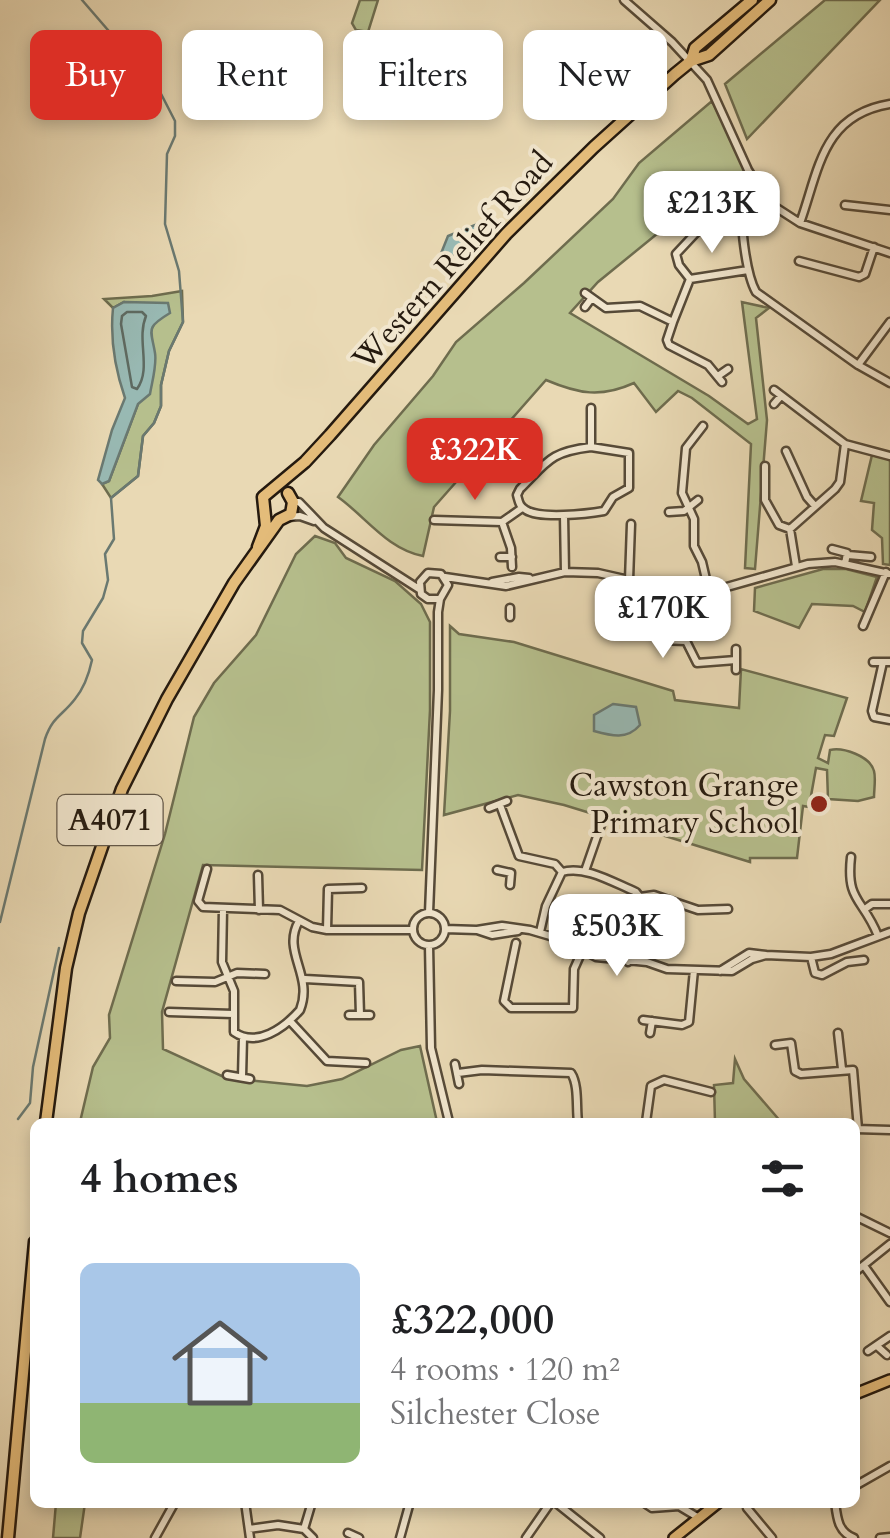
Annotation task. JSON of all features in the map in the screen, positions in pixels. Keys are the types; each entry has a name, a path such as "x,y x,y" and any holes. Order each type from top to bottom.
{"highway":[{"name":"Western Relief Road","path":"691,62 695,48 752,0"},
{"name":"Western Relief Road","path":"274,488 305,462 506,234 594,146 691,62 709,55 770,0"},
{"name":"Western Relief Road","path":"291,497 305,462"},
{"path":"274,488 291,497"},
{"name":"A4071","path":"258,547 266,515 261,502 266,492 274,488"},
{"name":"A4071","path":"47,1118 66,968 116,804 167,698 258,547 283,519 291,497"},
{"path":"266,515 283,519"},
{"path":"8,1538 30,1297"}],"main road":[{"path":"860,1392 890,1380"},
{"path":"674,1538 712,1508"}],"street":[{"path":"624,0 691,62 716,95 758,188 778,210 800,223 890,252"},
{"path":"800,223 823,148 848,122 890,104"},
{"path":"758,188 744,207 748,270 756,292 858,365 890,383"},
{"path":"849,209 890,210"},
{"path":"690,279 676,254 706,222"},
{"path":"799,261 852,278 862,276 874,247"},
{"path":"807,274 810,265"},
{"path":"690,279 748,270"},
{"path":"690,279 668,335 669,345 708,365 720,379 728,368"},
{"path":"585,307 588,296 610,309 640,306 674,322"},
{"path":"858,365 890,322"},
{"path":"774,404 778,393 844,444 890,456"},
{"path":"590,408 590,447"},
{"path":"578,422 590,422"},
{"path":"703,426 686,448 682,492 694,519 694,546 709,592"},
{"path":"496,444 511,428"},
{"path":"503,436 537,471"},
{"path":"790,529 840,482 844,444"},
{"path":"590,447 629,453 629,488 613,498 604,511 528,512 522,508 518,495 537,471 561,450 590,447"},
{"path":"786,451 815,506"},
{"path":"765,466 765,500 779,525 790,529"},
{"path":"291,497 324,528 404,577 438,612"},
{"path":"669,512 698,500"},
{"path":"434,520 502,522 522,508"},
{"path":"564,514 565,572"},
{"path":"283,519 300,516 316,521"},
{"path":"502,522 512,567"},
{"path":"630,580 632,524"},
{"path":"790,529 796,566"},
{"path":"832,549 846,560 888,573 863,626"},
{"path":"500,558 512,557"},
{"path":"404,577 433,572 458,581 492,582 565,572 598,573 630,580 665,596 709,592 796,566 871,557"},
{"path":"420,590 424,575"},
{"path":"444,577 448,590"},
{"path":"429,913 438,612 440,599 458,581"},
{"path":"665,596 656,624 659,640 686,641 697,664 736,660"},
{"path":"428,599 440,599"},
{"path":"736,650 736,670"},
{"path":"873,662 887,662 872,711 874,718 890,720"},
{"path":"489,808 504,803 519,856 510,885"},
{"path":"585,872 601,825"},
{"path":"519,856 554,864 562,872 585,872 636,892 640,897 628,962"},
{"path":"852,857 849,886 878,936"},
{"path":"207,869 198,901 203,908 287,912 299,921 326,930 413,930"},
{"path":"497,870 512,873"},
{"path":"540,932 546,906 562,872"},
{"path":"258,875 259,910"},
{"path":"326,930 328,890 362,888"},
{"path":"640,897 654,895 698,910 728,910"},
{"path":"865,909 872,904 890,904"},
{"path":"222,909 222,962 234,991 235,1034 244,1036 269,1036 290,1021 304,1002 305,980 292,948 292,935 299,921"},
{"path":"429,913 438,916 445,929 442,938 430,944 417,939 413,930 418,918 429,913"},
{"path":"445,929 502,926 540,932 582,951 628,962 647,962 667,969 720,971 749,953 811,957 831,954 890,932"},
{"path":"516,943 504,990 504,1000 510,1008 572,1008 574,969 582,951"},
{"path":"430,944 431,1048 448,1118"},
{"path":"811,957 815,972 822,974 847,962 864,960"},
{"path":"650,1032 647,1021 682,1025 690,1022 694,970"},
{"path":"176,981 215,982 228,976 266,974"},
{"path":"305,980 359,982 360,1015"},
{"path":"169,1012 234,1014"},
{"path":"349,1015 370,1014"},
{"path":"290,1021 327,1061 366,1063"},
{"path":"838,1034 842,1069"},
{"path":"227,1075 246,1078 244,1036"},
{"path":"775,1045 791,1043 795,1070 801,1074 842,1069 855,1074 856,1118"},
{"path":"455,1064 458,1084"},
{"path":"458,1073 482,1070 571,1074 576,1084 578,1118"},
{"path":"647,1118 651,1086 657,1082 664,1080 711,1092"},
{"path":"860,1130 890,1130"},
{"path":"860,1218 890,1232"},
{"path":"860,1270 890,1244"},
{"path":"865,1267 890,1302"},
{"path":"868,1351 890,1336"},
{"path":"876,1346 887,1355"},
{"path":"860,1483 890,1466"},
{"path":"156,1538 172,1508"},
{"path":"246,1508 249,1534 278,1525 304,1529 314,1538"},
{"path":"304,1529 310,1508"},
{"path":"400,1538 408,1508"},
{"path":"526,1538 548,1508"},
{"path":"561,1508 600,1538"},
{"path":"682,1508 700,1519"},
{"path":"748,1508 772,1538"},
{"path":"836,1508 843,1536 854,1538"},
{"path":"348,1533 358,1538"},
{"path":"880,1538 890,1537"}],"green space":[{"path":"360,0 378,0 369,30 356,30 352,23"},
{"path":"825,0 880,0 747,139 725,84"},
{"path":"712,101 748,173 720,175 701,198 598,282 570,313 709,396 748,424 757,419 742,302 769,308 756,318 767,420 755,569 745,568 751,444 678,391 656,412 634,383 611,391 590,392 546,380 434,507 423,556 388,540 338,497 374,445 433,376 456,342 613,199 639,163"},
{"path":"182,291 183,322 169,351 161,385 161,406 143,436 138,476 111,498 102,484 109,481 138,404 155,322 124,302 113,308 104,299"},
{"path":"872,455 890,459 890,565 883,564 882,538 872,530 874,503 861,501"},
{"path":"315,536 335,543 346,558 395,581 421,604 430,622 422,870 203,865 162,1012 163,1049 226,1078 307,1086 342,1079 401,1050 420,1046 436,1118 81,1118 93,1067 110,1038 109,1015 165,834 194,717 214,683 256,635 296,554"},
{"path":"823,569 846,569 877,577 865,612 853,606 812,604 799,628 754,611 755,588"},
{"path":"450,626 459,634 514,642 673,691 675,700 739,708 741,669 847,698 834,736 825,735 818,758 828,763 830,750 835,749 862,757 874,771 874,797 858,801 828,799 827,770 816,768 809,807 803,806 797,858 750,858 750,862 564,805 518,795 444,815"},
{"path":"735,1059 744,1079 778,1118 715,1118 714,1085 733,1083"},
{"path":"56,1508 84,1508 80,1538 53,1538"}],"water":[{"path":"480,223 483,226 455,255 440,256 448,236"},
{"path":"124,302 168,303 170,313 152,330 155,363 150,394 138,404 109,481 102,484 98,480 125,398 112,331 113,308"},
{"path":"613,704 636,707 640,725 624,735 594,731 594,715"}],"waterway":[{"path":"0,922 45,739 81,690 91,665 82,643 83,631 103,598 108,580 105,554 114,539 111,498 138,476 143,436 161,406 161,385 169,351 183,322 179,271 165,224 167,154 175,136 175,121 158,88 82,0"},
{"path":"18,1119 30,1103 33,1067 59,948"}],"place":[{"name":"Cawston Grange Primary School","path":"819,804"}]}
